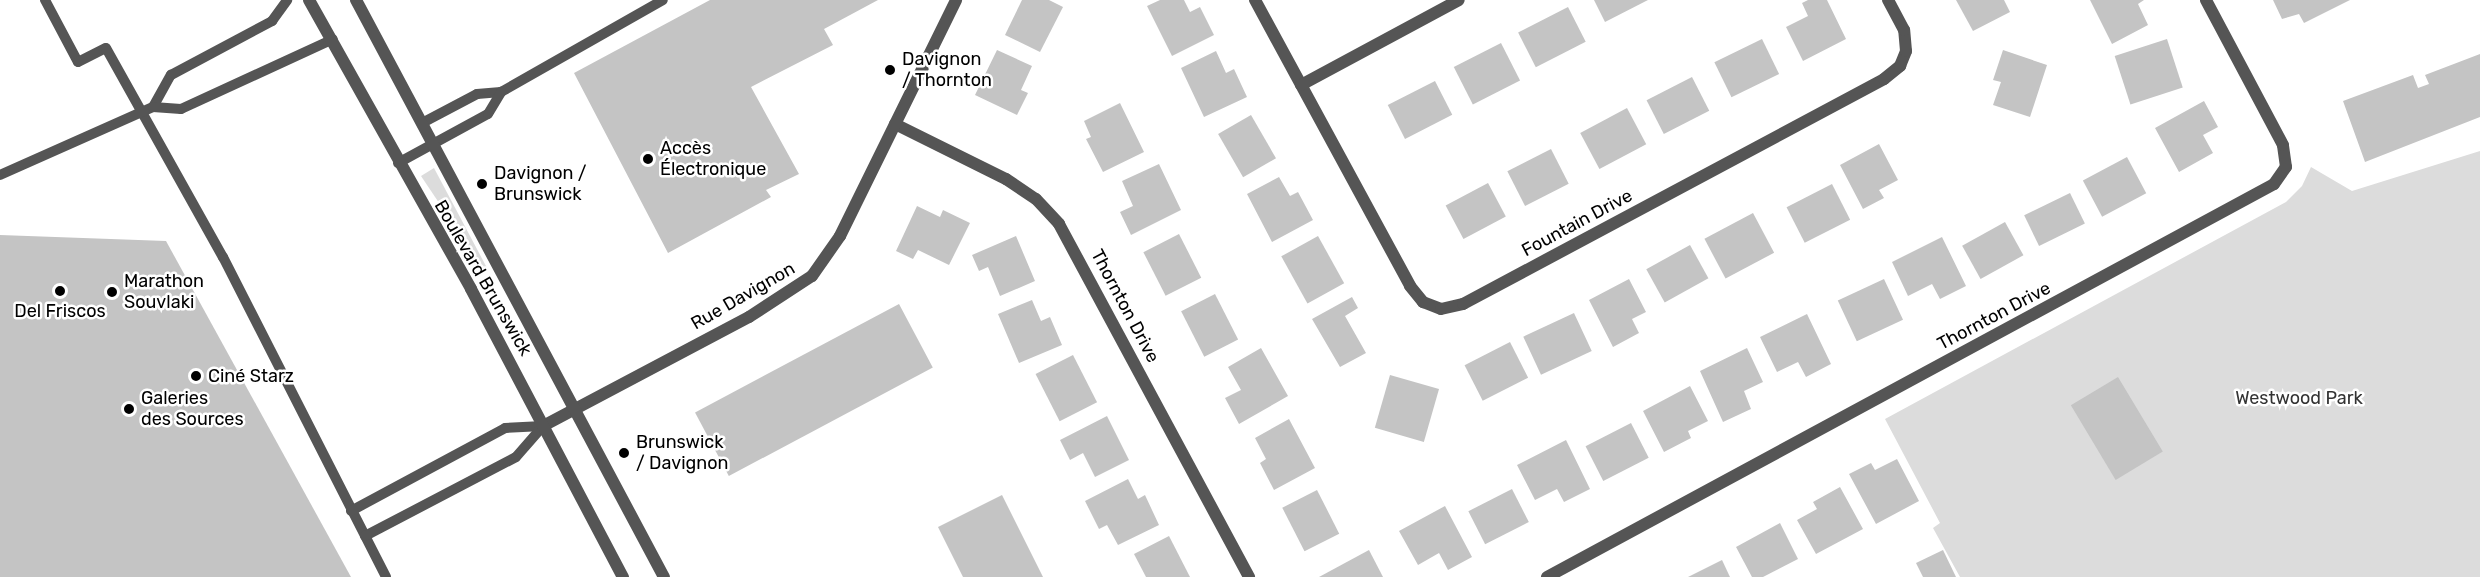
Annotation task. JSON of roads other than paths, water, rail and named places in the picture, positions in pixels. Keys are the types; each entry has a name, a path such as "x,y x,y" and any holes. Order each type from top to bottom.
{"street":[{"name":"Boulevard Brunswick","path":"309,0 333,39 623,577"},
{"name":"Boulevard Brunswick","path":"356,0 577,408 664,577"},
{"name":"Rue Davignon","path":"543,426 759,312 812,276 840,236 956,0"},
{"name":"Fountain Drive","path":"1255,0 1410,286 1431,307 1452,308 1884,79 1900,66 1906,51 1904,30 1888,0"},
{"path":"1301,85 1460,0"},
{"name":"Thornton Drive","path":"1547,577 2274,184 2286,167 2283,145 2206,0"},
{"name":"Thornton Drive","path":"895,124 1024,190 1059,224 1249,577"}],"lane":[{"path":"45,0 78,62 106,48 140,113 223,256 386,577"},
{"path":"153,107 171,75 272,21 287,0"},
{"path":"424,122 477,94 501,92 663,0"},
{"path":"0,175 153,107 181,109 333,39"},
{"path":"398,163 488,114 501,92"},
{"path":"351,511 505,428 543,426"},
{"path":"365,536 516,457 543,426"}],"place":[{"name":"Davignon / Thornton","path":"890,70"},
{"name":"Accès Électronique","path":"648,159"},
{"name":"Davignon / Brunswick","path":"482,184"},
{"name":"Del Friscos","path":"60,291"},
{"name":"Marathon Souvlaki","path":"112,292"},
{"name":"Ciné Starz","path":"196,376"},
{"name":"Galeries des Sources","path":"129,409"},
{"name":"Brunswick / Davignon","path":"624,453"}],"park label":[{"name":"Westwood Park","path":"2299,398"}]}
